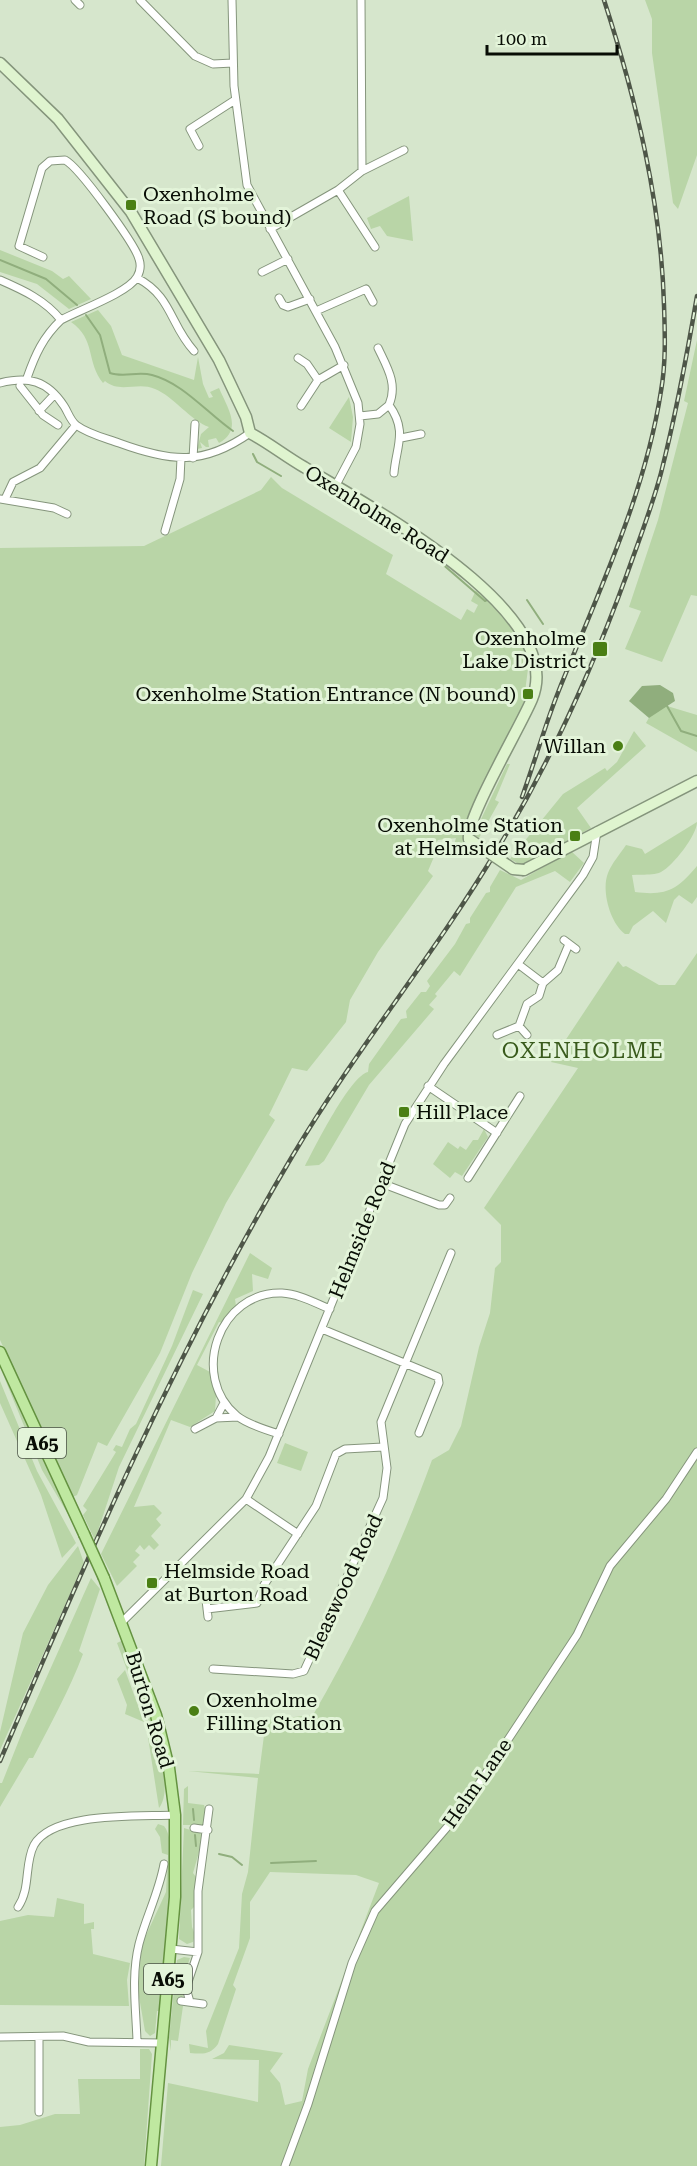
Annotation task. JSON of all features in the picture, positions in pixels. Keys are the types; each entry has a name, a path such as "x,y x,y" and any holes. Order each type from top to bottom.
{"main road":[{"path":"0,63 58,119 131,212 219,360 246,417 250,433"},
{"name":"Oxenholme Road","path":"250,433 336,485 454,562 507,614 534,654 538,675 535,692 471,823 469,839 513,869 524,870 697,781"},
{"name":"Burton Road","path":"0,1352 122,1622 156,1715 169,1768 175,1815 176,1860 171,1949 151,2166"}],"street":[{"path":"140,0 195,56 213,64 233,63"},
{"path":"232,0 235,100 247,186 310,299 344,366 360,416 356,447 336,485"},
{"path":"361,0 362,171"},
{"path":"199,146 190,129 235,100"},
{"path":"270,229 338,190 362,171 404,150"},
{"path":"27,378 40,345 61,320 121,290 137,278 140,266 138,256 113,217 75,168 65,160 50,161 42,168 19,246 43,257"},
{"path":"338,190 375,247"},
{"path":"262,272 288,259"},
{"path":"137,278 150,285 165,300 181,335 194,351"},
{"path":"0,280 23,290 50,307 61,320"},
{"path":"316,311 366,289 373,302"},
{"path":"279,298 283,305 288,307 310,299"},
{"path":"360,416 378,414 389,405 393,396 392,378 378,348"},
{"path":"298,358 307,364 318,380"},
{"path":"301,406 318,380 344,366"},
{"path":"0,383 27,378 39,383 54,395 76,425 127,446 181,458 193,458 225,450 250,433"},
{"path":"20,386 39,411 58,425"},
{"path":"39,411 54,395"},
{"path":"389,405 399,425 401,438 394,473"},
{"path":"193,458 195,424"},
{"path":"67,514 54,508 2,499 13,482 40,468 76,425"},
{"path":"401,438 421,434"},
{"path":"165,531 180,479 181,458"},
{"name":"Helmside Road","path":"122,1622 246,1499 259,1479 405,1124 428,1086 591,863 597,846 597,831"},
{"path":"497,1035 519,1026 527,1004 539,996 543,983 555,975 566,942 576,949"},
{"path":"518,964 543,983"},
{"path":"519,1026 527,1035"},
{"path":"428,1086 497,1133"},
{"path":"468,1178 520,1096"},
{"path":"381,1183 439,1205 445,1204 450,1198"},
{"name":"Bleaswood Road","path":"213,1669 285,1674 304,1671 383,1498 387,1468 381,1422 451,1253"},
{"path":"446,1265 454,1269"},
{"path":"279,1434 238,1417 224,1403 215,1381 213,1354 217,1337 232,1314 260,1296 283,1293 330,1309"},
{"path":"322,1329 440,1380 419,1433"},
{"path":"216,1418 224,1403"},
{"path":"195,1429 216,1418 238,1417"},
{"path":"207,1617 206,1605 257,1602 264,1585 316,1506 339,1451 383,1447"},
{"name":"Helm Lane","path":"285,2166 308,2104 352,1963 375,1911 461,1812 577,1635 610,1566 666,1499 697,1452"},
{"path":"246,1499 298,1534"},
{"path":"190,2002 186,1988 198,1952 198,1892 209,1809"},
{"path":"18,1907 25,1894 34,1845 51,1829 78,1821 175,1815"},
{"path":"194,1828 208,1830"},
{"path":"137,2042 134,1976 139,1944 160,1885 164,1864"},
{"path":"171,1949 198,1952"},
{"path":"181,2001 203,2004"},
{"path":"0,2037 63,2036 89,2042 161,2043"},
{"path":"39,2038 39,2112"}],"shaded area":[{"path":"645,0 697,0 697,155 678,209 673,203 652,53 652,19"},
{"path":"409,196 413,241 387,236 380,226 371,229 367,218"},
{"path":"0,250 52,271 63,279 69,276 91,299 69,309 37,284 0,272"},
{"path":"98,310 111,326 122,355 194,380 198,357 203,384 209,398 213,397 210,392 219,388 229,411 232,425 226,437 219,443 216,438 208,440 209,447 200,442 202,448 197,449 201,434 209,427 196,420 162,392 149,387 117,387 105,381 103,383 94,367 88,343 79,329 71,322"},
{"path":"697,340 697,596 691,595 662,662 625,649 641,611 629,607 658,520 688,403 684,401"},
{"path":"349,397 353,417 351,442 329,428"},
{"path":"271,477 282,488 393,555 386,574 461,620 467,609 474,613 478,605 471,601 476,590 500,613 522,641 528,661 526,698 465,827 464,839 471,849 467,856 453,848 456,838 438,840 431,849 436,852 428,871 433,876 378,952 350,1000 346,1022 307,1071 292,1068 269,1115 275,1120 226,1203 192,1273 160,1353 107,1446 98,1442 77,1495 73,1497 0,1340 0,548 144,546 261,490"},
{"path":"660,685 673,693 675,701 649,718 629,701 642,686"},
{"path":"657,703 697,715 697,752 646,723"},
{"path":"634,731 646,746 577,808 591,828 521,865 510,859 563,794 605,768 607,771 617,762"},
{"path":"507,764 510,764 495,800 499,802 479,838 476,838 475,832"},
{"path":"697,822 689,842 666,869 654,874 632,875 635,892 663,892 677,886 697,866 697,897 692,904 679,895 674,900 666,923 653,911 633,926 629,934 625,934 615,922 606,897 606,880 614,862 626,845 642,849 645,854"},
{"path":"571,851 584,863 570,882 555,871 516,887 460,976 454,971 429,1005 434,1009 369,1085 324,1161 319,1165 305,1166 343,1098 361,1076 368,1072 369,1064 401,1019 407,1018 406,1011 421,992 426,992 430,986 427,981 455,944 466,924 470,923 470,918 486,893 490,892 490,887 500,870 521,880"},
{"path":"697,953 697,2166 161,2166 168,2083 258,2102 259,2060 212,2059 224,2053 229,2045 283,2053 270,2071 280,2083 285,2105 302,2101 308,2069 379,1883 356,1875 270,1872 250,1902 250,1938 233,1985 236,1989 218,2044 206,2053 190,2053 189,2044 208,2048 206,2031 239,1948 242,1894 248,1872 258,1778 188,1771 259,1774 266,1720 313,1715 378,1590 407,1526 432,1460 449,1450 461,1426 479,1347 490,1313 495,1268 501,1262 501,1225 484,1208 578,1068 551,1062 618,961 623,967 626,966 659,985 675,985"},
{"path":"484,1129 488,1137 462,1176 455,1172 450,1178 433,1164 448,1142 458,1149 460,1146 466,1150 473,1140 478,1140"},
{"path":"250,1253 272,1268 268,1279 252,1274 253,1291 235,1299 236,1306 222,1323 219,1322 197,1365 210,1372 216,1395 215,1411 190,1427 171,1420 134,1507 154,1505 162,1513 156,1519 161,1525 151,1536 159,1545 154,1550 149,1545 144,1550 140,1545 135,1551 140,1555 133,1562 137,1566 117,1586 101,1554"},
{"path":"193,1290 203,1294 119,1467 95,1540 83,1515 87,1510 83,1506 116,1452 113,1450 116,1445 122,1447 130,1429 136,1424 172,1346"},
{"path":"0,1367 76,1528 42,1470"},
{"path":"0,1381 37,1471 76,1543 62,1558 41,1495 0,1403"},
{"path":"285,1443 308,1452 301,1471 277,1463"},
{"path":"78,1546 84,1563 0,1750 0,1732 23,1633 48,1585"},
{"path":"91,1578 100,1589 79,1651 83,1654 66,1694 33,1758 29,1758 0,1807 0,1783 2,1783 23,1730"},
{"path":"123,1640 154,1726 160,1751 164,1794 159,1808 145,1718 117,1643"},
{"path":"125,1670 144,1722 125,1714 127,1705 117,1679"},
{"path":"188,1786 188,1803 204,1805 207,1816 203,1825 183,1825 184,1789"},
{"path":"158,1824 164,1826 169,1839 172,1886 159,2011 157,2011 155,2033 150,2036 145,2031 138,1991 142,1944 166,1892 168,1855 162,1853 160,1837 155,1829"},
{"path":"184,1828 200,1833 203,1838 193,1873 196,1877 194,1907 191,1910 195,1935 193,1942 187,1944 179,1939"},
{"path":"57,1898 84,1904 84,1924 94,1922 94,1929 91,1929 93,1954 130,1963 127,1980 129,2006 0,2005 0,1921 28,1915 54,1917"},
{"path":"184,1957 190,1958 185,1973 188,1974 179,2005 183,2006 178,2041 171,2040 171,2051 169,2038 177,1960"},
{"path":"140,2049 149,2049 152,2054 144,2166 0,2166 0,2127 20,2125 55,2114 80,2114 78,2079 140,2079"}],"waterway":[{"path":"0,260 46,279 77,305"},
{"path":"86,315 100,335 110,373 146,374 163,379 184,391 233,431"},
{"path":"253,454 257,462 281,476"},
{"path":"407,539 425,549 485,601 487,600"},
{"path":"527,600 543,624"},
{"path":"667,706 681,731 697,736"},
{"path":"193,1809 194,1820"},
{"path":"195,1835 196,1846"},
{"path":"219,1854 232,1857 242,1865"},
{"path":"271,1863 316,1861"}],"railway":[{"path":"522,797 554,703 632,506 654,430 664,370 665,327 662,266 652,189 636,113 604,0"},
{"path":"0,1761 136,1453 211,1302 251,1228 317,1116 474,887 536,782 553,748 614,610 645,524 666,451 697,296"}],"place":[{"name":"Oxenholme Road (S bound)","path":"131,205"},
{"name":"Oxenholme Lake District","path":"600,649"},
{"name":"Oxenholme Station Entrance (N bound)","path":"528,694"},
{"name":"Willan","path":"618,746"},
{"name":"Oxenholme Station at Helmside Road","path":"575,836"},
{"name":"Hill Place","path":"404,1112"},
{"name":"Helmside Road at Burton Road","path":"152,1583"},
{"name":"Oxenholme Filling Station","path":"194,1711"}],"district":[{"name":"OXENHOLME","path":"583,1050"}]}
